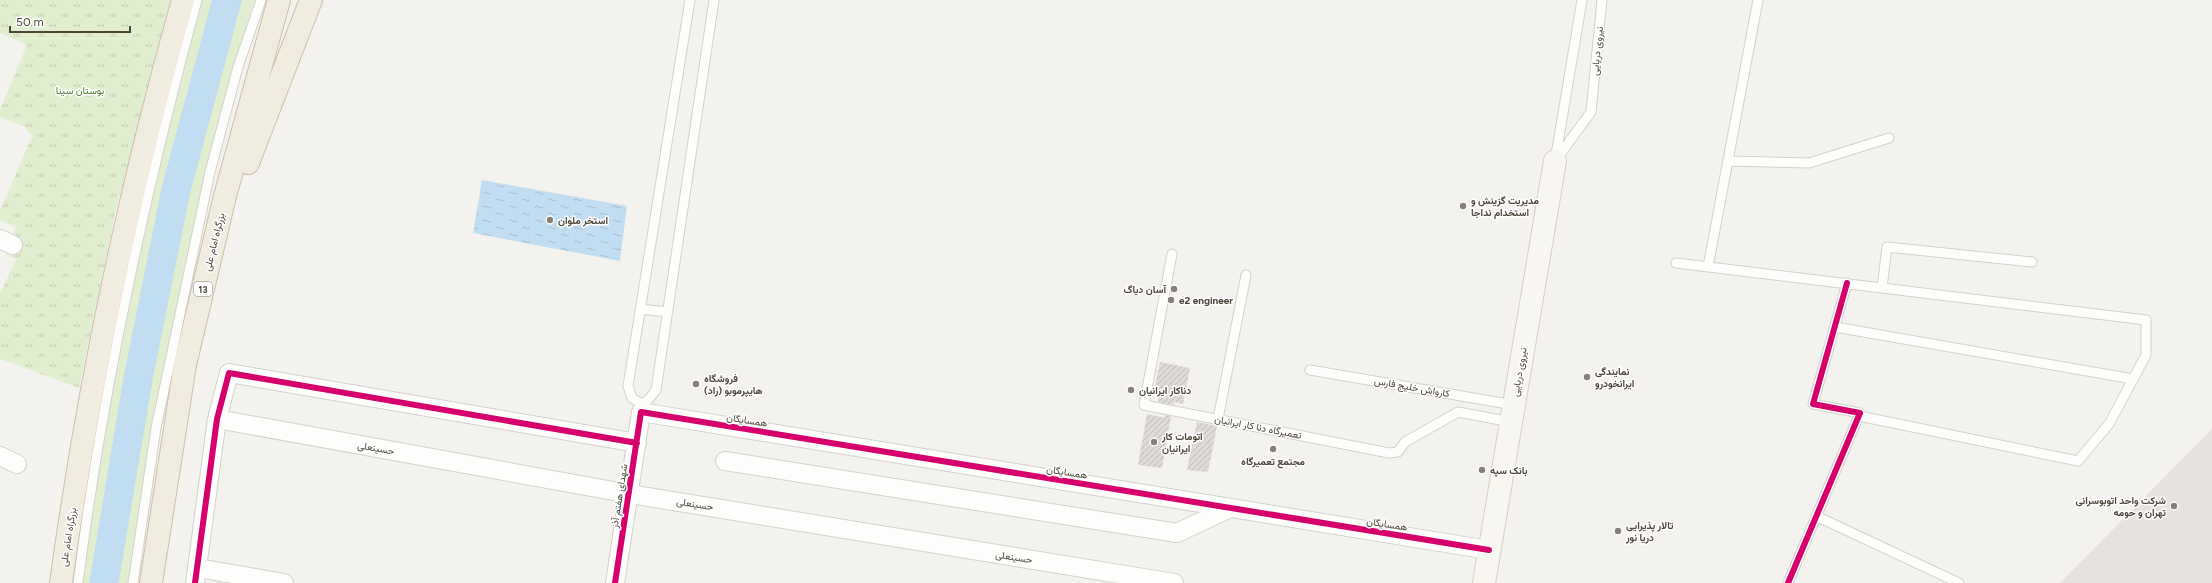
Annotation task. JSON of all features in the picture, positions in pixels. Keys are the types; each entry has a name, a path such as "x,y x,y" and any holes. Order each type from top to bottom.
{"highway":[{"name":"بزرگراه امام علی","path":"62,583 97,360 130,206 162,75 184,0"},
{"name":"بزرگراه امام علی","path":"151,583 185,365 200,298 226,196 279,0"},
{"path":"200,298 248,161 311,0"}],"main road":[{"name":"نیروی دریایی","path":"1484,583 1555,161"}],"street":[{"path":"284,583 196,575 217,419 229,373 637,443"},
{"name":"شهدای هفتم آذر","path":"615,583 630,494 642,408"},
{"name":"همسایگان","path":"642,408 1230,508 1489,550"},
{"name":"حسینعلی","path":"217,419 630,494 1174,583"},
{"path":"0,456 17,464"},
{"path":"726,461 1177,533 1230,508"}],"lane":[{"path":"78,583 101,419 123,306 153,168 197,0"},
{"path":"133,583 156,428 210,172 238,68 261,0"},
{"path":"690,0 628,386 632,398 642,408 656,390 714,0"},
{"name":"نیروی دریایی","path":"1555,161 1582,0"},
{"name":"نیروی دریایی","path":"1555,161 1591,112 1602,0"},
{"path":"1708,267 1758,0"},
{"path":"1728,161 1809,163 1889,138"},
{"path":"1882,288 1888,247 2032,262"},
{"name":"تعمیرگاه دنا کار ایرانیان","path":"1172,254 1144,405 1390,453 1398,452 1405,442 1458,412 1512,414"},
{"path":"1676,263 2146,320 2146,355 2110,424 2078,461 1859,416"},
{"path":"1218,419 1246,275"},
{"path":"1788,583 1860,413 1814,404 1847,283"},
{"path":"640,309 668,312"},
{"path":"1835,327 2133,379"},
{"name":"کارواش خلیج فارس","path":"1310,370 1512,414"},
{"path":"1816,516 1959,583"}],"green space":[{"name":"بوستان سینا","path":"0,0 174,0 116,209 79,388 0,359 0,294 16,259 6,255 16,227 0,221 0,211 32,136 25,127 0,117 0,110 27,45 0,33"},
{"path":"200,0 254,0 214,144 180,289 152,436 129,583 82,583 109,391 159,162"}],"shaded area":[{"name":"شرکت واحد اتوبوسرانی تهران و حومه","path":"2212,429 2212,583 2060,583"}],"water":[{"name":"استخر ملوان","path":"482,180 627,206 620,261 473,233"}],"building":[{"path":"1160,362 1190,368 1183,404 1174,402 1173,405 1159,402 1154,391"},
{"name":"اتومات کار ایرانیان","path":"1147,414 1165,418 1164,415 1171,416 1162,468 1138,465"},
{"path":"1197,422 1217,426 1208,472 1187,470"}],"waterway":[{"path":"104,583 138,379 176,190 227,0"}],"cycle path":[{"path":"1788,583 1860,413 1813,404 1847,283"},
{"path":"195,583 217,419 229,373 637,443"},
{"path":"615,583 641,412 1489,550"}],"place":[{"name":"مدیریت گزینش و استخدام نداجا","path":"1463,206"},
{"name":"استخر ملوان","path":"550,220"},
{"name":"آسان دیاگ","path":"1174,289"},
{"name":"e2 engineer","path":"1171,300"},
{"name":"نمایندگی ایرانخودرو","path":"1587,377"},
{"name":"فروشگاه هایپرموبو (راد)","path":"696,384"},
{"name":"دناکار ایرانیان","path":"1131,390"},
{"name":"اتومات کار ایرانیان","path":"1154,442"},
{"name":"مجتمع تعمیرگاه","path":"1273,449"},
{"name":"بانک سپه","path":"1482,470"},
{"name":"شرکت واحد اتوبوسرانی تهران و حومه","path":"2174,506"},
{"name":"تالار پذیرایی دریا نور","path":"1618,531"}]}
